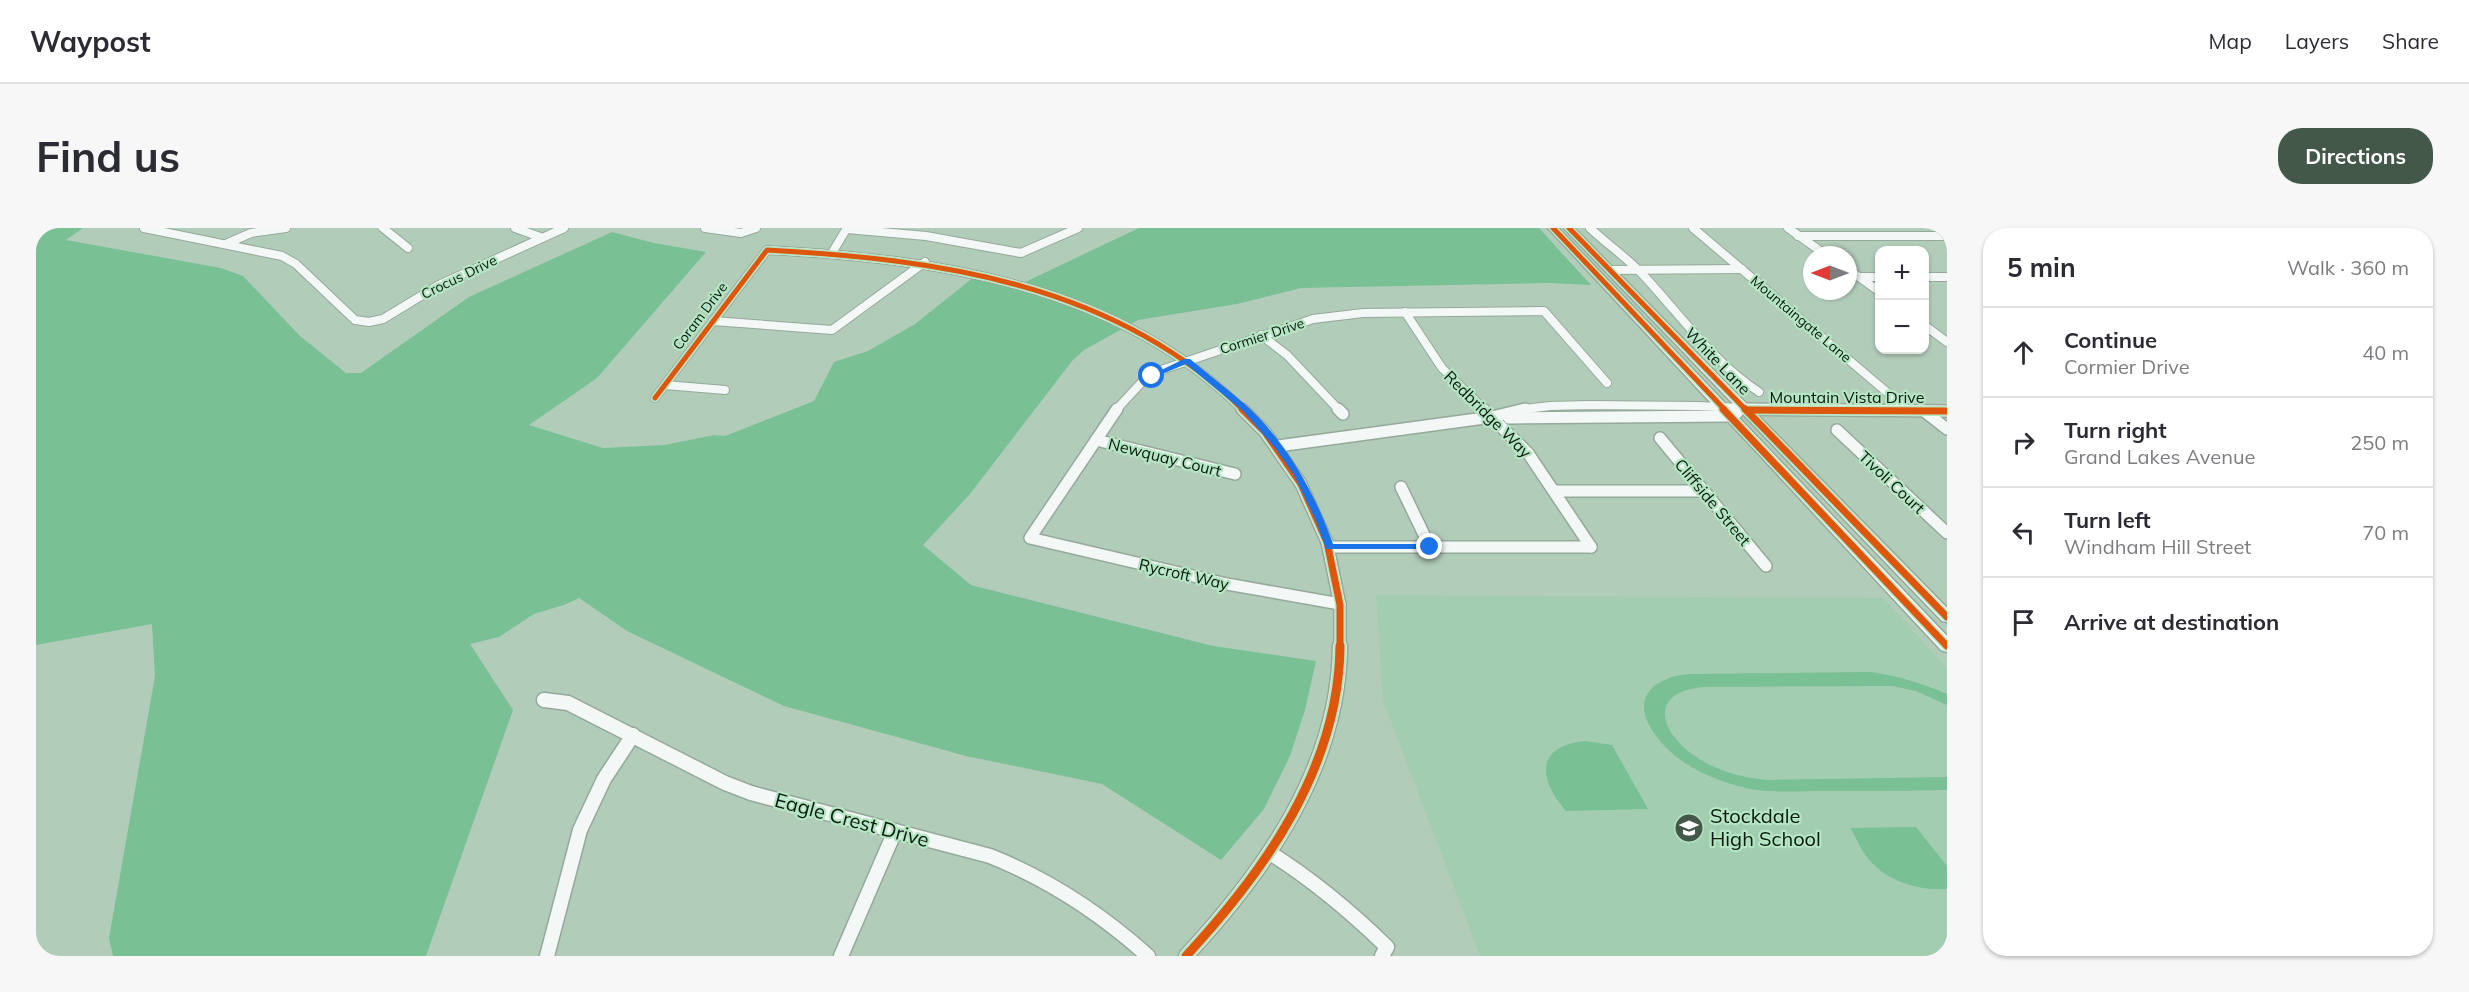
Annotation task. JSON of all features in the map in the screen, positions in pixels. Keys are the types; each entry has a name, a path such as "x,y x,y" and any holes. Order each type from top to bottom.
{"main road":[{"name":"White Lane","path":"1553,228 1947,646"},
{"name":"White Lane","path":"1569,228 1947,617"},
{"path":"1566,241 1575,245 1598,267 1610,270"},
{"path":"1931,629 1947,636"}],"street":[{"path":"144,228 228,243 251,232 286,228"},
{"path":"383,228 408,248"},
{"path":"515,228 543,238"},
{"name":"Crocus Drive","path":"228,243 261,249 289,260 355,320 363,322 383,319 426,291 564,228"},
{"path":"705,228 735,233 747,232 756,228"},
{"path":"1078,228 1021,253 942,238 847,228 832,253 924,262 1000,278 1077,303 1129,326 1187,360 1230,395 1278,446 1308,494 1329,547 1340,604 1339,677 1324,742 1309,782 1270,853 1245,889 1186,956"},
{"path":"1590,228 1637,269 1682,323 1736,378 1759,392"},
{"name":"Mountaingate Lane","path":"1693,228 1908,410"},
{"path":"1788,228 1813,246"},
{"path":"1884,228 1896,236"},
{"path":"1798,236 1947,236"},
{"name":"Coram Drive","path":"655,398 767,250 832,253"},
{"path":"713,321 832,330 924,262"},
{"path":"1610,270 1742,269"},
{"path":"1859,276 1875,277"},
{"path":"1859,276 1875,288"},
{"path":"1929,277 1947,277"},
{"name":"Cormier Drive","path":"1030,538 1131,391 1152,376 1187,360 1298,323 1329,316 1405,312 1544,311 1607,383"},
{"name":"Redbridge Way","path":"1405,312 1442,368 1528,453 1591,547 1430,547"},
{"path":"1929,329 1947,342"},
{"path":"1261,335 1287,355 1343,414"},
{"path":"665,385 725,390"},
{"name":"Mountain Vista Drive","path":"1492,417 1508,411 1582,405 1718,405 1747,410 1947,411"},
{"name":"Mountain Vista Drive","path":"1278,446 1492,417 1729,416 1747,410"},
{"path":"1924,411 1947,429"},
{"name":"Tivoli Court","path":"1837,430 1947,533"},
{"name":"Cliffside Street","path":"1660,438 1766,566"},
{"name":"Newquay Court","path":"1096,440 1234,474"},
{"path":"1329,547 1430,547 1401,487"},
{"path":"1554,491 1704,491"},
{"name":"Rycroft Way","path":"1030,538 1227,584 1340,604"},
{"name":"Eagle Crest Drive","path":"544,700 568,703 725,783 751,793 990,856 1055,884 1111,922 1148,956"},
{"path":"547,956 580,830 604,779 633,735"},
{"path":"842,956 895,831"},
{"path":"1270,853 1308,877 1355,915 1386,947 1382,956"}],"shaded area":[{"path":"36,228 83,228 66,240 221,268 243,276 300,336 346,373 361,373 469,297 612,232 654,243 706,252 597,378 529,425 603,448 665,445 714,435 725,436 814,401 834,362 868,351 915,324 979,273 1021,284 1139,228 1539,228 1591,285 1549,283 1301,288 1237,304 1138,320 1084,350 1072,361 970,494 923,545 971,585 1213,646 1316,661 1305,710 1290,756 1264,809 1221,860 1102,784 966,756 784,706 627,631 579,598 534,614 499,637 470,644 513,710 426,956 113,956 109,938 155,676 152,624 36,645"},
{"name":"Stockdale High School","path":"1376,595 1883,598 1947,668 1947,956 1480,956 1383,700"},
{"path":"1871,672 1910,680 1947,694 1947,705 1916,691 1892,686 1703,687 1684,691 1672,698 1666,707 1665,718 1669,729 1688,751 1709,764 1742,776 1768,780 1947,777 1947,790 1781,792 1748,789 1718,780 1677,757 1656,736 1644,711 1645,698 1652,688 1667,679 1681,675"},
{"path":"1585,741 1612,745 1648,809 1566,811 1550,787 1546,766 1550,757 1557,750 1569,744"},
{"path":"1916,827 1947,866 1947,889 1912,886 1890,877 1871,862 1850,828"}],"cycle path":[{"path":"1553,228 1947,646"},
{"path":"1569,228 1947,617"},
{"path":"655,398 767,250 810,252 937,266 1020,284 1061,297 1101,313 1163,345 1218,385 1265,432 1301,484 1327,542 1340,605 1339,672 1324,742 1313,772 1284,830 1229,908 1186,956"},
{"path":"1747,410 1947,411"}],"place":[{"name":"Stockdale High School","path":"1689,828"}],"route":[{"path":"1152,376 1187,360 1246,409 1278,446 1298,475 1320,521 1329,547 1430,547"}]}
